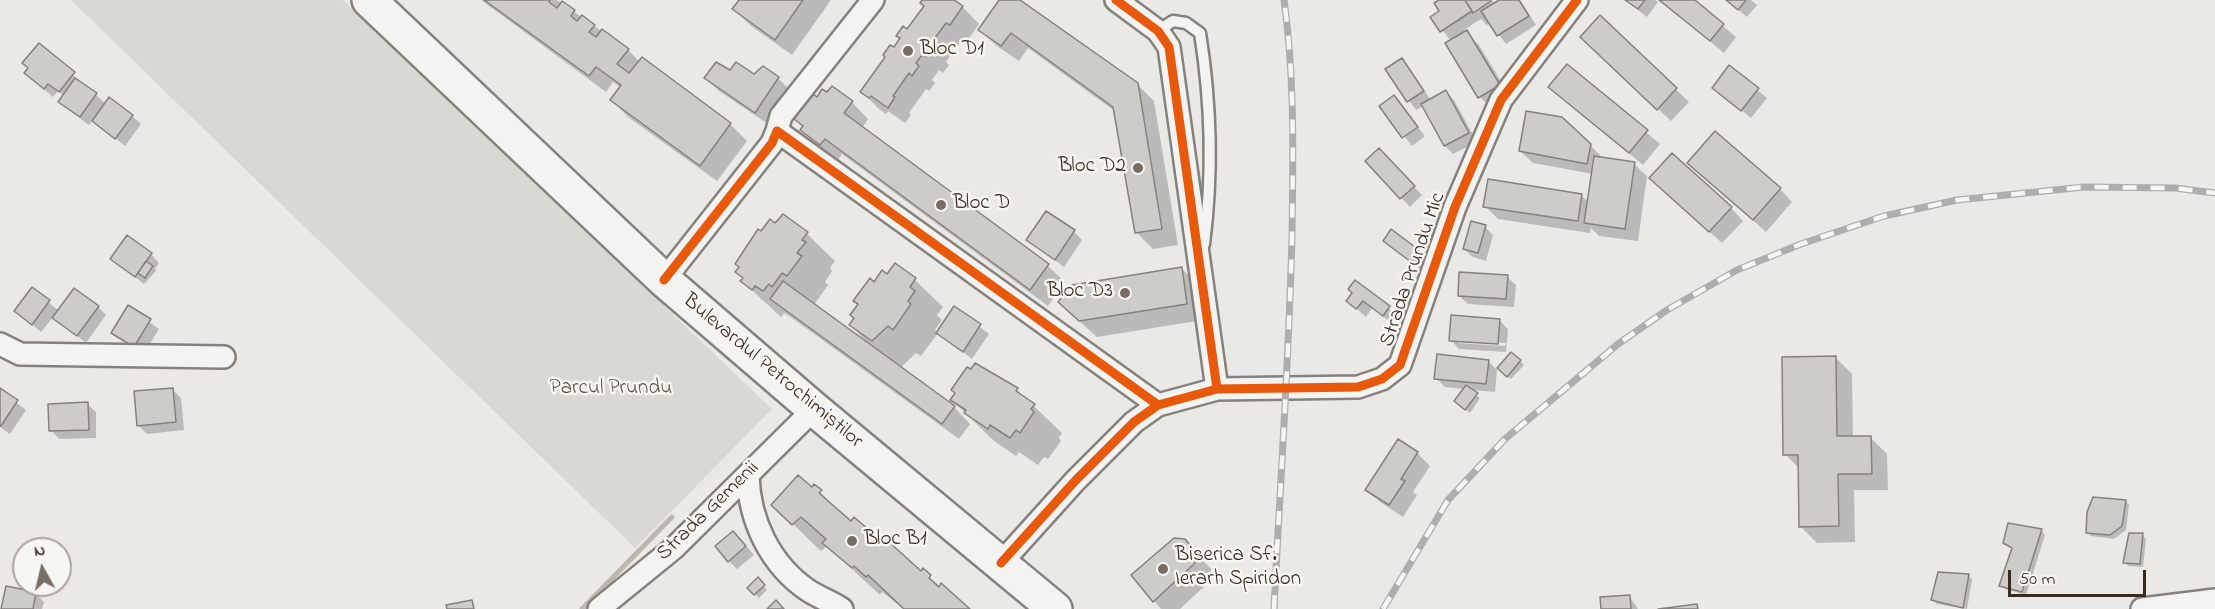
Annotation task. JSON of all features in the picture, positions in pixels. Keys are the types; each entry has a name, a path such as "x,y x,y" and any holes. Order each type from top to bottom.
{"main road":[{"name":"Bulevardul Petrochimiștilor","path":"370,0 664,280 814,409 1001,562 1054,609"}],"street":[{"path":"664,280 772,143 781,116 873,0"},
{"path":"1116,0 1158,31 1170,47 1217,389"},
{"name":"Strada Prundu Mic","path":"1001,562 1075,481 1134,422 1158,405 1217,389 1358,387 1382,379 1400,365 1455,207 1501,99 1577,0"},
{"path":"777,131 1158,405"},
{"path":"0,345 20,354 224,357"},
{"name":"Strada Gemenii","path":"599,609 674,548 814,409"},
{"path":"748,475 749,501 767,547 785,571 809,590 843,609"},
{"path":"2142,609 2215,600"}],"lane":[{"path":"1158,31 1173,21 1186,23 1200,33 1209,91 1208,214 1200,277"}],"green space":[{"name":"Parcul Prundu","path":"71,0 343,0 772,409 635,548"}],"building":[{"path":"484,0 550,0 549,2 557,8 562,1 575,10 571,16 577,21 582,15 595,25 589,32 596,37 602,29 629,49 617,64 629,73 642,57 731,123 700,166 610,100 621,85 596,67 589,76"},
{"path":"739,0 803,0 775,40 732,9"},
{"name":"Bloc D1","path":"922,0 954,0 963,6 950,25 946,23 930,45 933,47 926,57 922,55 916,63 919,66 912,76 909,73 893,96 895,97 888,108 871,96 869,98 860,92 885,57 883,55 890,45 894,47 900,38 896,36 903,26 907,29 924,6 920,3"},
{"name":"Bloc D2","path":"999,0 1020,0 1138,83 1162,229 1135,233 1113,107 1011,33 1001,46 978,30"},
{"path":"1439,0 1465,0 1472,11 1440,32 1430,17 1439,11 1434,3"},
{"path":"1465,0 1490,0 1491,1 1473,13"},
{"path":"1499,0 1519,0 1529,16 1497,36 1481,11"},
{"path":"1625,0 1645,0 1638,9"},
{"path":"1659,0 1695,0 1724,24 1710,41"},
{"path":"1726,0 1746,0 1738,10"},
{"path":"1600,15 1677,88 1657,110 1580,37"},
{"path":"1467,30 1500,85 1478,98 1445,43"},
{"path":"39,43 75,72 59,92 48,84 44,89 24,73 28,68 22,63"},
{"path":"1402,58 1424,91 1407,102 1385,69"},
{"path":"716,62 730,70 736,62 754,74 763,66 779,77 755,113 704,78"},
{"path":"1567,64 1648,130 1629,153 1548,87"},
{"path":"1729,65 1759,88 1741,111 1712,88"},
{"path":"75,78 97,93 80,117 58,102"},
{"name":"Bloc D","path":"832,86 853,101 844,113 1049,264 1030,290 825,139 820,145 800,130 803,126 794,119 813,94 817,97 822,89 827,92"},
{"path":"1446,90 1469,133 1444,146 1421,104"},
{"path":"1394,95 1418,127 1402,138 1379,106"},
{"path":"109,97 133,115 115,139 92,121"},
{"path":"1526,111 1562,117 1591,144 1587,164 1519,151"},
{"path":"1715,131 1781,188 1753,220 1687,163"},
{"path":"1379,148 1415,186 1400,199 1365,161"},
{"path":"1672,153 1732,207 1709,232 1649,178"},
{"path":"1594,156 1635,162 1625,229 1584,223"},
{"path":"1488,179 1582,194 1578,221 1483,207"},
{"path":"1046,211 1075,230 1055,260 1026,240"},
{"path":"783,214 808,232 802,240 806,242 797,253 802,256 787,276 782,273 772,287 769,284 763,291 755,286 752,290 740,281 743,278 735,272 739,267 735,264 758,229 761,231 770,219 775,223"},
{"path":"1471,221 1486,225 1478,253 1463,249"},
{"path":"1391,229 1419,250 1411,262 1383,241"},
{"path":"127,235 152,253 135,277 110,259"},
{"path":"146,261 153,266 145,278 138,273"},
{"path":"895,263 916,278 910,287 915,291 908,301 911,304 893,330 888,326 872,341 849,325 854,318 850,315 858,304 853,301 870,278 874,282 882,270 887,274"},
{"name":"Bloc D3","path":"1182,267 1187,304 1079,321 1058,302 1072,285"},
{"path":"1459,272 1508,275 1506,299 1458,296"},
{"path":"1355,280 1390,306 1383,316 1363,301 1356,309 1346,301 1352,293 1348,289"},
{"path":"783,281 955,406 942,424 770,299"},
{"path":"32,287 50,300 32,325 14,311"},
{"path":"74,288 99,306 77,336 52,318"},
{"path":"128,305 151,319 134,347 111,333"},
{"path":"954,306 981,324 963,352 936,333"},
{"path":"1451,315 1500,319 1498,344 1449,341"},
{"path":"1511,352 1521,360 1507,377 1497,368"},
{"path":"1437,354 1489,360 1486,384 1434,379"},
{"path":"1836,356 1837,436 1871,436 1872,474 1838,474 1839,526 1799,527 1798,455 1783,455 1782,357"},
{"path":"975,363 1018,388 1016,391 1035,404 1031,409 1034,412 1020,433 1016,430 1010,438 990,425 988,429 964,413 966,410 950,400 955,393 951,390 967,367 971,369"},
{"path":"1466,385 1478,393 1465,410 1454,401"},
{"path":"0,388 18,400 1,426 0,426"},
{"path":"173,388 176,422 137,426 134,391"},
{"path":"88,402 89,430 49,431 48,404"},
{"path":"1398,439 1418,452 1401,479 1405,481 1389,505 1365,490"},
{"name":"Bloc B1","path":"798,475 812,487 814,484 822,490 819,493 851,521 854,517 869,530 871,528 878,534 876,537 886,545 889,542 921,571 923,568 931,575 929,578 939,587 941,583 970,609 904,609 868,575 866,577 854,566 852,568 822,543 826,539 801,517 792,525 771,505"},
{"path":"2093,497 2126,500 2122,526 2110,535 2086,533 2087,512"},
{"path":"2008,523 2042,529 2022,592 1999,586 2012,548 2003,543"},
{"path":"733,531 746,546 728,562 715,546"},
{"path":"2129,533 2143,533 2140,564 2123,563"},
{"name":"Biserica Sf. Ierarh Spiridon","path":"1174,538 1185,539 1195,551 1195,563 1153,602 1131,575"},
{"path":"1938,572 1969,574 1963,608 1931,600"},
{"path":"758,577 765,585 754,595 747,588"},
{"path":"6,586 12,587 12,597 35,597 33,609 1,609"},
{"path":"1630,595 1631,609 1601,609 1600,597"},
{"path":"472,600 474,609 447,609 446,605"},
{"path":"776,600 784,609 767,609"},
{"path":"1697,604 1698,609 1658,609"}],"waterway":[{"path":"582,609 672,517"}],"railway":[{"path":"1274,609 1292,236 1292,88 1284,0"},
{"path":"1383,609 1448,500 1505,439 1618,344 1667,310 1737,270 1801,244 1884,216 1957,200 2084,187 2175,188 2215,193"}],"cycle path":[{"path":"1116,0 1158,31 1169,47 1217,389"},
{"path":"1001,563 1075,481 1134,422 1158,405 1217,389 1358,387 1382,379 1400,365 1455,207 1501,100 1577,0"},
{"path":"664,280 772,143 777,131 1158,405"}],"place":[{"name":"Bloc D1","path":"908,51"},
{"name":"Bloc D2","path":"1138,168"},
{"name":"Bloc D","path":"941,205"},
{"name":"Bloc D3","path":"1125,293"},
{"name":"Bloc B1","path":"852,541"},
{"name":"Biserica Sf. Ierarh Spiridon","path":"1163,569"}]}
